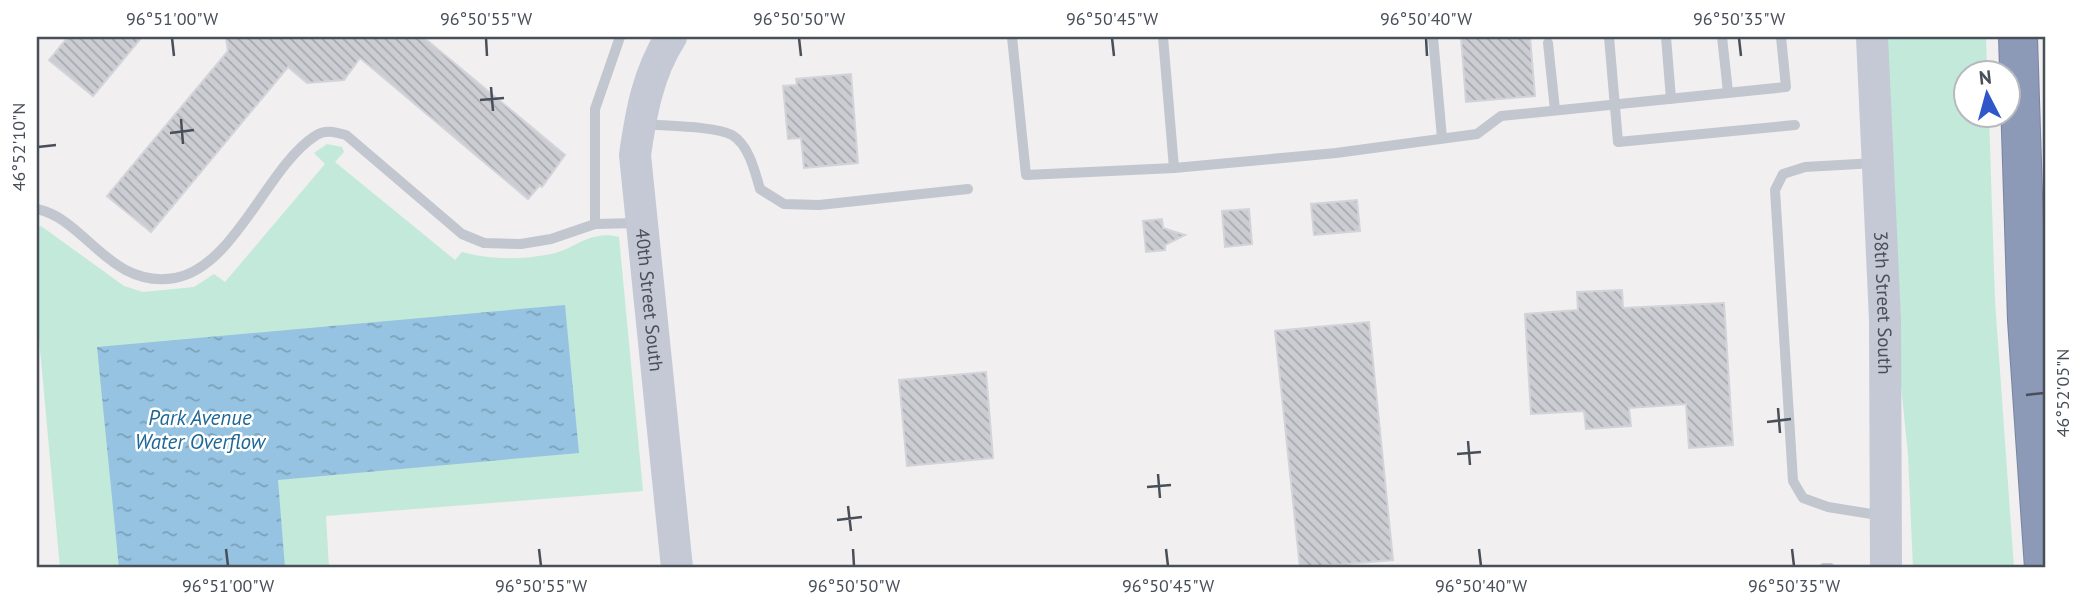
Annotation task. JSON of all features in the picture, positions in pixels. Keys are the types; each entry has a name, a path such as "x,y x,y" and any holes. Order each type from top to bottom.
{"highway":[{"path":"2018,37 2027,320 2044,568"}],"street":[{"name":"40th Street South","path":"671,37 662,50 642,103 635,155 677,568"},
{"name":"38th Street South","path":"1872,37 1888,517 1886,568"}],"lane":[{"path":"595,224 595,110 620,37"},
{"path":"1012,37 1026,175 1174,168 1336,153 1477,135 1501,116 1786,87 1781,37"},
{"path":"1163,37 1174,168"},
{"path":"1433,37 1442,138"},
{"path":"1609,37 1618,142 1794,125"},
{"path":"1666,37 1671,99"},
{"path":"1722,37 1728,92"},
{"path":"1548,43 1555,110"},
{"path":"639,124 701,129 732,135 752,161 760,189 784,204 818,205 968,189"},
{"path":"37,209 54,213 121,268 144,278 175,278 203,267 300,150 316,134 330,131 346,135 462,234 484,243 521,244 551,239 595,224 641,223"},
{"path":"1878,162 1805,167 1783,174 1775,190 1793,481 1803,498 1828,507 1888,517"},
{"path":"1824,568 1830,568"}],"green space":[{"path":"1886,37 1986,37 1987,60 1952,60 1952,130 1989,130 1995,301 2014,568 1913,568 1908,454 1899,366"},
{"path":"327,144 342,147 344,152 335,162 455,260 462,252 495,258 540,256 560,252 600,236 619,237 643,491 326,516 329,568 60,568 37,316 37,228 41,226 124,286 143,292 194,287 214,274 225,282 325,164 314,153"}],"water":[{"name":"Park Avenue Water Overflow","path":"565,305 579,453 278,480 285,568 119,568 97,347"}],"building":[{"path":"68,37 142,37 93,96 49,60"},
{"path":"226,37 423,37 565,155 542,187 540,185 528,199 360,58 344,80 307,83 288,67 151,232 107,196 228,51"},
{"path":"1461,37 1530,37 1535,96 1466,102"},
{"path":"851,74 858,163 804,168 801,138 788,139 783,86 797,85 796,79"},
{"path":"1357,200 1360,231 1314,235 1311,204"},
{"path":"1249,209 1252,244 1225,247 1222,211"},
{"path":"1162,219 1163,228 1185,235 1165,245 1165,250 1146,252 1143,221"},
{"path":"1622,290 1623,308 1724,303 1733,445 1689,448 1686,404 1629,408 1631,426 1586,429 1584,411 1531,414 1525,314 1578,310 1577,292"},
{"path":"1369,322 1393,560 1300,568 1275,331"},
{"path":"986,372 993,458 907,466 899,380"}]}
